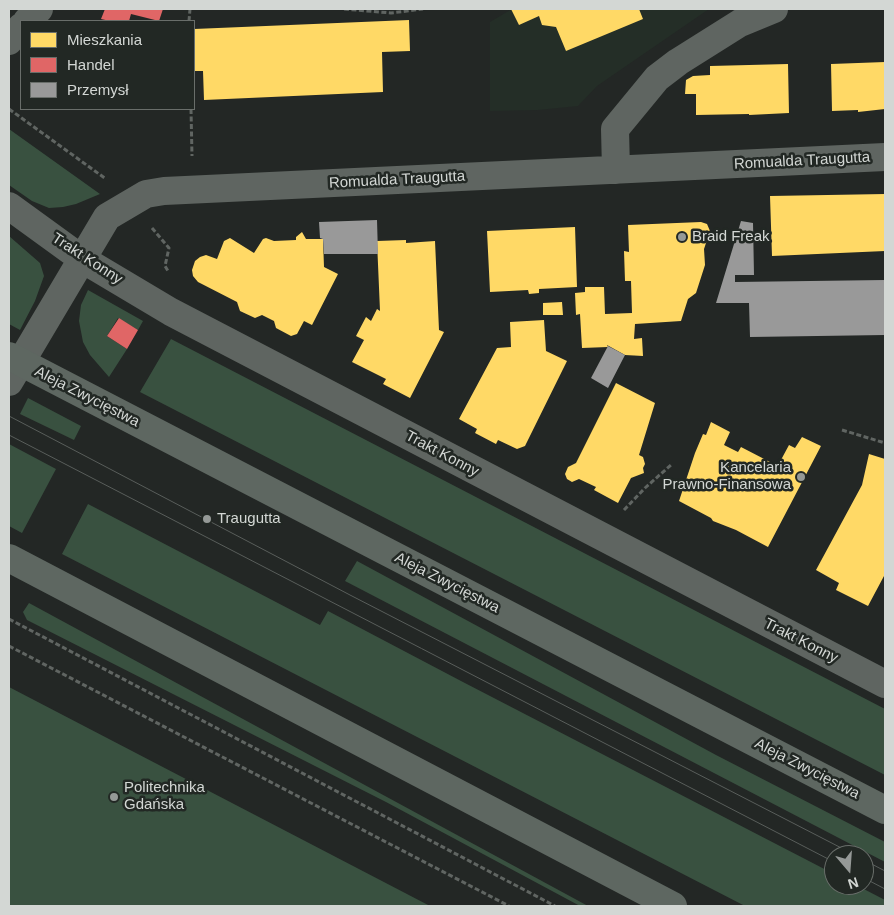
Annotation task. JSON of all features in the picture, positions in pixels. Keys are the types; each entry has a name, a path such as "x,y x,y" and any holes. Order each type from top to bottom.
{"main road":[{"name":"Aleja Zwycięstwa","path":"12,367 885,810"},
{"path":"9,558 673,906"}],"street":[{"path":"28,20 38,9"},
{"path":"616,170 615,129 657,78 678,62 740,23 774,9"},
{"path":"9,41 20,28"},
{"name":"Romualda Traugutta","path":"12,367 107,218 146,194 164,191 885,157"},
{"name":"Trakt Konny","path":"9,206 82,259 198,326 885,684"}],"path":[{"path":"344,9 391,12 423,9"},
{"path":"9,109 107,180"},
{"path":"191,110 192,156"},
{"path":"149,224 170,248 165,266 169,272"},
{"path":"842,430 885,443"},
{"path":"622,512 672,464"},
{"path":"9,619 555,906"},
{"path":"9,646 509,906"}],"shaded area":[{"path":"512,9 709,9 597,86 578,106 538,110 490,111 490,22"}],"green space":[{"path":"9,129 100,194 76,204 49,208 32,201 9,185"},
{"path":"9,236 40,263 44,276 35,301 20,330 9,324"},
{"path":"88,290 143,321 138,330 118,318 107,336 127,349 109,377 90,355 83,342 79,321 81,305"},
{"path":"171,339 885,709 885,775 140,392"},
{"path":"28,398 81,426 74,440 20,414"},
{"path":"9,444 56,469 22,533 9,526"},
{"path":"88,504 320,625 328,611 824,869 824,895 874,894 885,900 885,906 745,906 62,554"},
{"path":"357,561 716,755 885,842 885,862 874,856 874,845 852,845 345,581"},
{"path":"29,603 588,906 580,906 386,802 27,620 23,612"},
{"name":"Politechnika Gdańska","path":"9,687 430,906 9,906"}],"building: Mieszkania":[{"path":"511,9 639,9 643,19 566,51 556,27 542,25 539,16 519,25"},
{"path":"409,20 410,51 382,52 383,92 204,100 203,71 195,71 195,29"},
{"path":"885,62 885,109 858,112 858,110 832,111 831,64"},
{"path":"788,64 789,113 696,115 696,94 685,94 686,80 693,76 710,75 710,66"},
{"path":"885,194 885,251 772,256 770,196"},
{"path":"701,222 707,224 710,231 704,249 705,265 696,293 688,299 681,321 635,324 634,339 642,338 643,356 625,355 607,345 608,347 582,348 580,314 576,315 575,293 585,292 585,287 604,287 605,314 632,313 631,281 625,281 624,251 629,252 628,225"},
{"path":"575,227 577,287 539,289 539,293 529,294 528,290 490,292 487,231"},
{"path":"302,232 306,239 323,239 324,267 338,274 312,325 304,321 297,334 291,336 276,328 274,321 262,315 255,318 240,311 237,302 198,282 193,276 192,270 195,261 206,255 217,259 224,241 230,238 254,253 263,239 266,238 274,241 296,240 296,237"},
{"path":"406,240 406,243 435,241 439,330 444,332 410,398 383,384 386,379 352,362 364,340 356,336 366,317 371,321 377,309 380,311 377,241"},
{"path":"562,302 563,315 543,315 543,303"},
{"path":"544,320 546,351 567,361 525,446 517,449 498,440 496,444 475,433 477,429 459,419 497,348 511,347 510,322"},
{"path":"616,383 655,403 639,455 643,457 645,464 643,468 644,473 631,478 618,503 594,490 596,487 579,479 572,482 567,479 565,474 568,467 576,463"},
{"path":"711,422 730,432 724,445 738,452 741,447 770,462 768,467 775,471 789,445 795,448 802,437 821,446 768,547 736,530 713,521 711,518 679,501 695,453 703,434 706,435"},
{"path":"869,454 885,459 885,576 868,606 836,590 839,583 816,570 862,485"}],"building: Handel":[{"path":"105,9 163,9 159,20 131,14 129,20 101,19"},
{"path":"119,318 138,330 127,349 107,336"}],"building: Przemysł":[{"path":"377,220 378,254 324,254 319,222"},
{"path":"741,221 753,223 754,275 735,275 735,282 885,280 885,335 750,337 749,303 716,303"},
{"path":"608,346 625,355 608,388 591,378"}],"tram line":[{"path":"9,416 350,595 836,845"},
{"path":"9,435 824,857"},
{"path":"874,865 885,871"},
{"path":"874,883 885,889"}],"place":[{"name":"Braid Freak","path":"682,237"},
{"name":"Kancelaria Prawno-Finansowa","path":"801,477"},
{"name":"Traugutta","path":"207,519"},
{"name":"Politechnika Gdańska","path":"114,797"}]}
